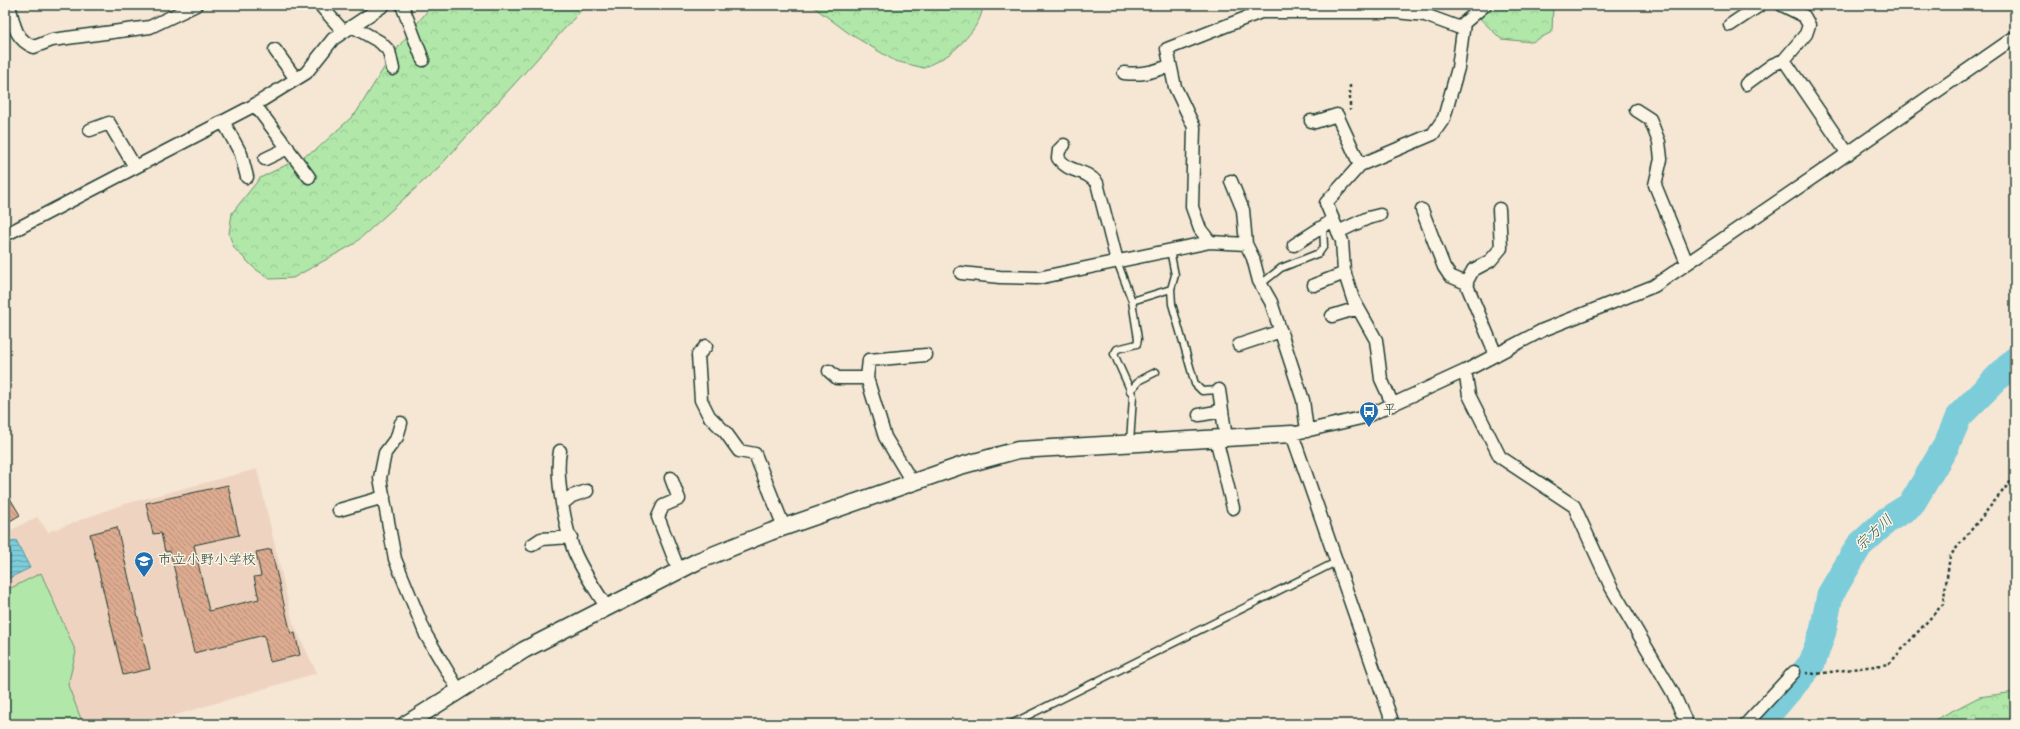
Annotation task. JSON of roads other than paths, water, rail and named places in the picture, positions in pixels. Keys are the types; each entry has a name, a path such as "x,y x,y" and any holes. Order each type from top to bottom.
{"street":[{"path":"9,5 18,36 24,43 34,47 52,40 150,27 196,5"},
{"path":"320,5 348,29 380,42 389,51 393,69"},
{"path":"5,235 255,105 306,73 333,39 384,5"},
{"path":"402,5 423,60"},
{"path":"1393,405 1381,379 1376,340 1353,299 1345,273 1342,241 1326,203 1360,165 1433,134 1444,118 1458,68 1464,23 1485,5"},
{"path":"1730,25 1760,5"},
{"path":"1746,84 1772,65 1784,60 1806,34 1809,25 1804,16 1782,5"},
{"path":"1210,242 1200,228 1192,207 1194,127 1175,87 1166,49 1261,12 1396,12 1412,10 1463,29"},
{"path":"406,724 524,650 698,561 784,527 960,466 1018,450 1299,432 1365,418 1464,371 1543,330 1654,286 1848,154 2015,37"},
{"path":"275,50 296,79"},
{"path":"1784,60 1848,154"},
{"path":"1124,73 1137,75 1153,72 1169,66"},
{"path":"255,105 309,177"},
{"path":"1636,110 1650,119 1659,142 1661,159 1655,184 1687,263"},
{"path":"1311,121 1314,122 1337,115 1360,165"},
{"path":"223,122 241,154 248,177"},
{"path":"90,130 109,123 135,167"},
{"path":"1064,145 1059,150 1058,158 1065,167 1089,175 1097,183 1117,261"},
{"path":"265,159 288,148"},
{"path":"1231,181 1244,210 1246,244 1253,258 1261,284 1271,302 1303,400 1299,432 1336,562 1394,724"},
{"path":"1466,283 1473,270 1490,261 1501,248 1498,209"},
{"path":"1422,210 1444,267 1450,276 1466,283 1496,355"},
{"path":"1338,232 1368,218 1380,215"},
{"path":"1294,245 1333,220"},
{"path":"962,273 1000,277 1038,278 1210,242 1246,244"},
{"path":"1314,285 1345,273"},
{"path":"1332,316 1358,308"},
{"path":"1239,345 1281,331"},
{"path":"706,346 698,355 701,400 709,416 726,433 739,451 755,454 784,527"},
{"path":"912,482 885,437 867,378 869,360 926,355"},
{"path":"829,371 837,378 867,378"},
{"path":"1464,371 1469,394 1500,457 1574,506 1611,587 1673,693 1687,724"},
{"path":"1219,390 1222,411 1221,438 1233,508"},
{"path":"1199,415 1222,411"},
{"path":"401,423 396,437 385,453 380,478 395,559 426,635 459,691"},
{"path":"560,451 557,465 562,504 574,552 607,608"},
{"path":"671,478 679,499 663,506 658,516 679,571"},
{"path":"562,504 572,496 587,491"},
{"path":"339,510 384,497"},
{"path":"532,545 541,539 571,537"},
{"path":"1746,724 1794,672"}],"lane":[{"path":"1261,284 1281,268 1319,253 1324,246 1323,227"},
{"path":"1170,250 1175,275 1170,289 1172,304 1195,384 1202,391 1219,390"},
{"path":"1117,261 1132,301 1138,339 1137,344 1117,349 1114,354 1133,396 1130,443"},
{"path":"1132,301 1170,289"},
{"path":"1130,390 1140,380 1156,372"},
{"path":"1011,724 1336,562"}],"water":[{"path":"16,540 30,568 5,580 5,545"}],"waterway":[{"name":"宗方川","path":"1760,724 1812,663 1823,631 1830,595 1859,546 1887,520 1911,505 1946,446 1959,416 2015,360"}],"place":[{"name":"平","path":"1369,428"},
{"name":"市立小野小学校","path":"144,578"}]}
